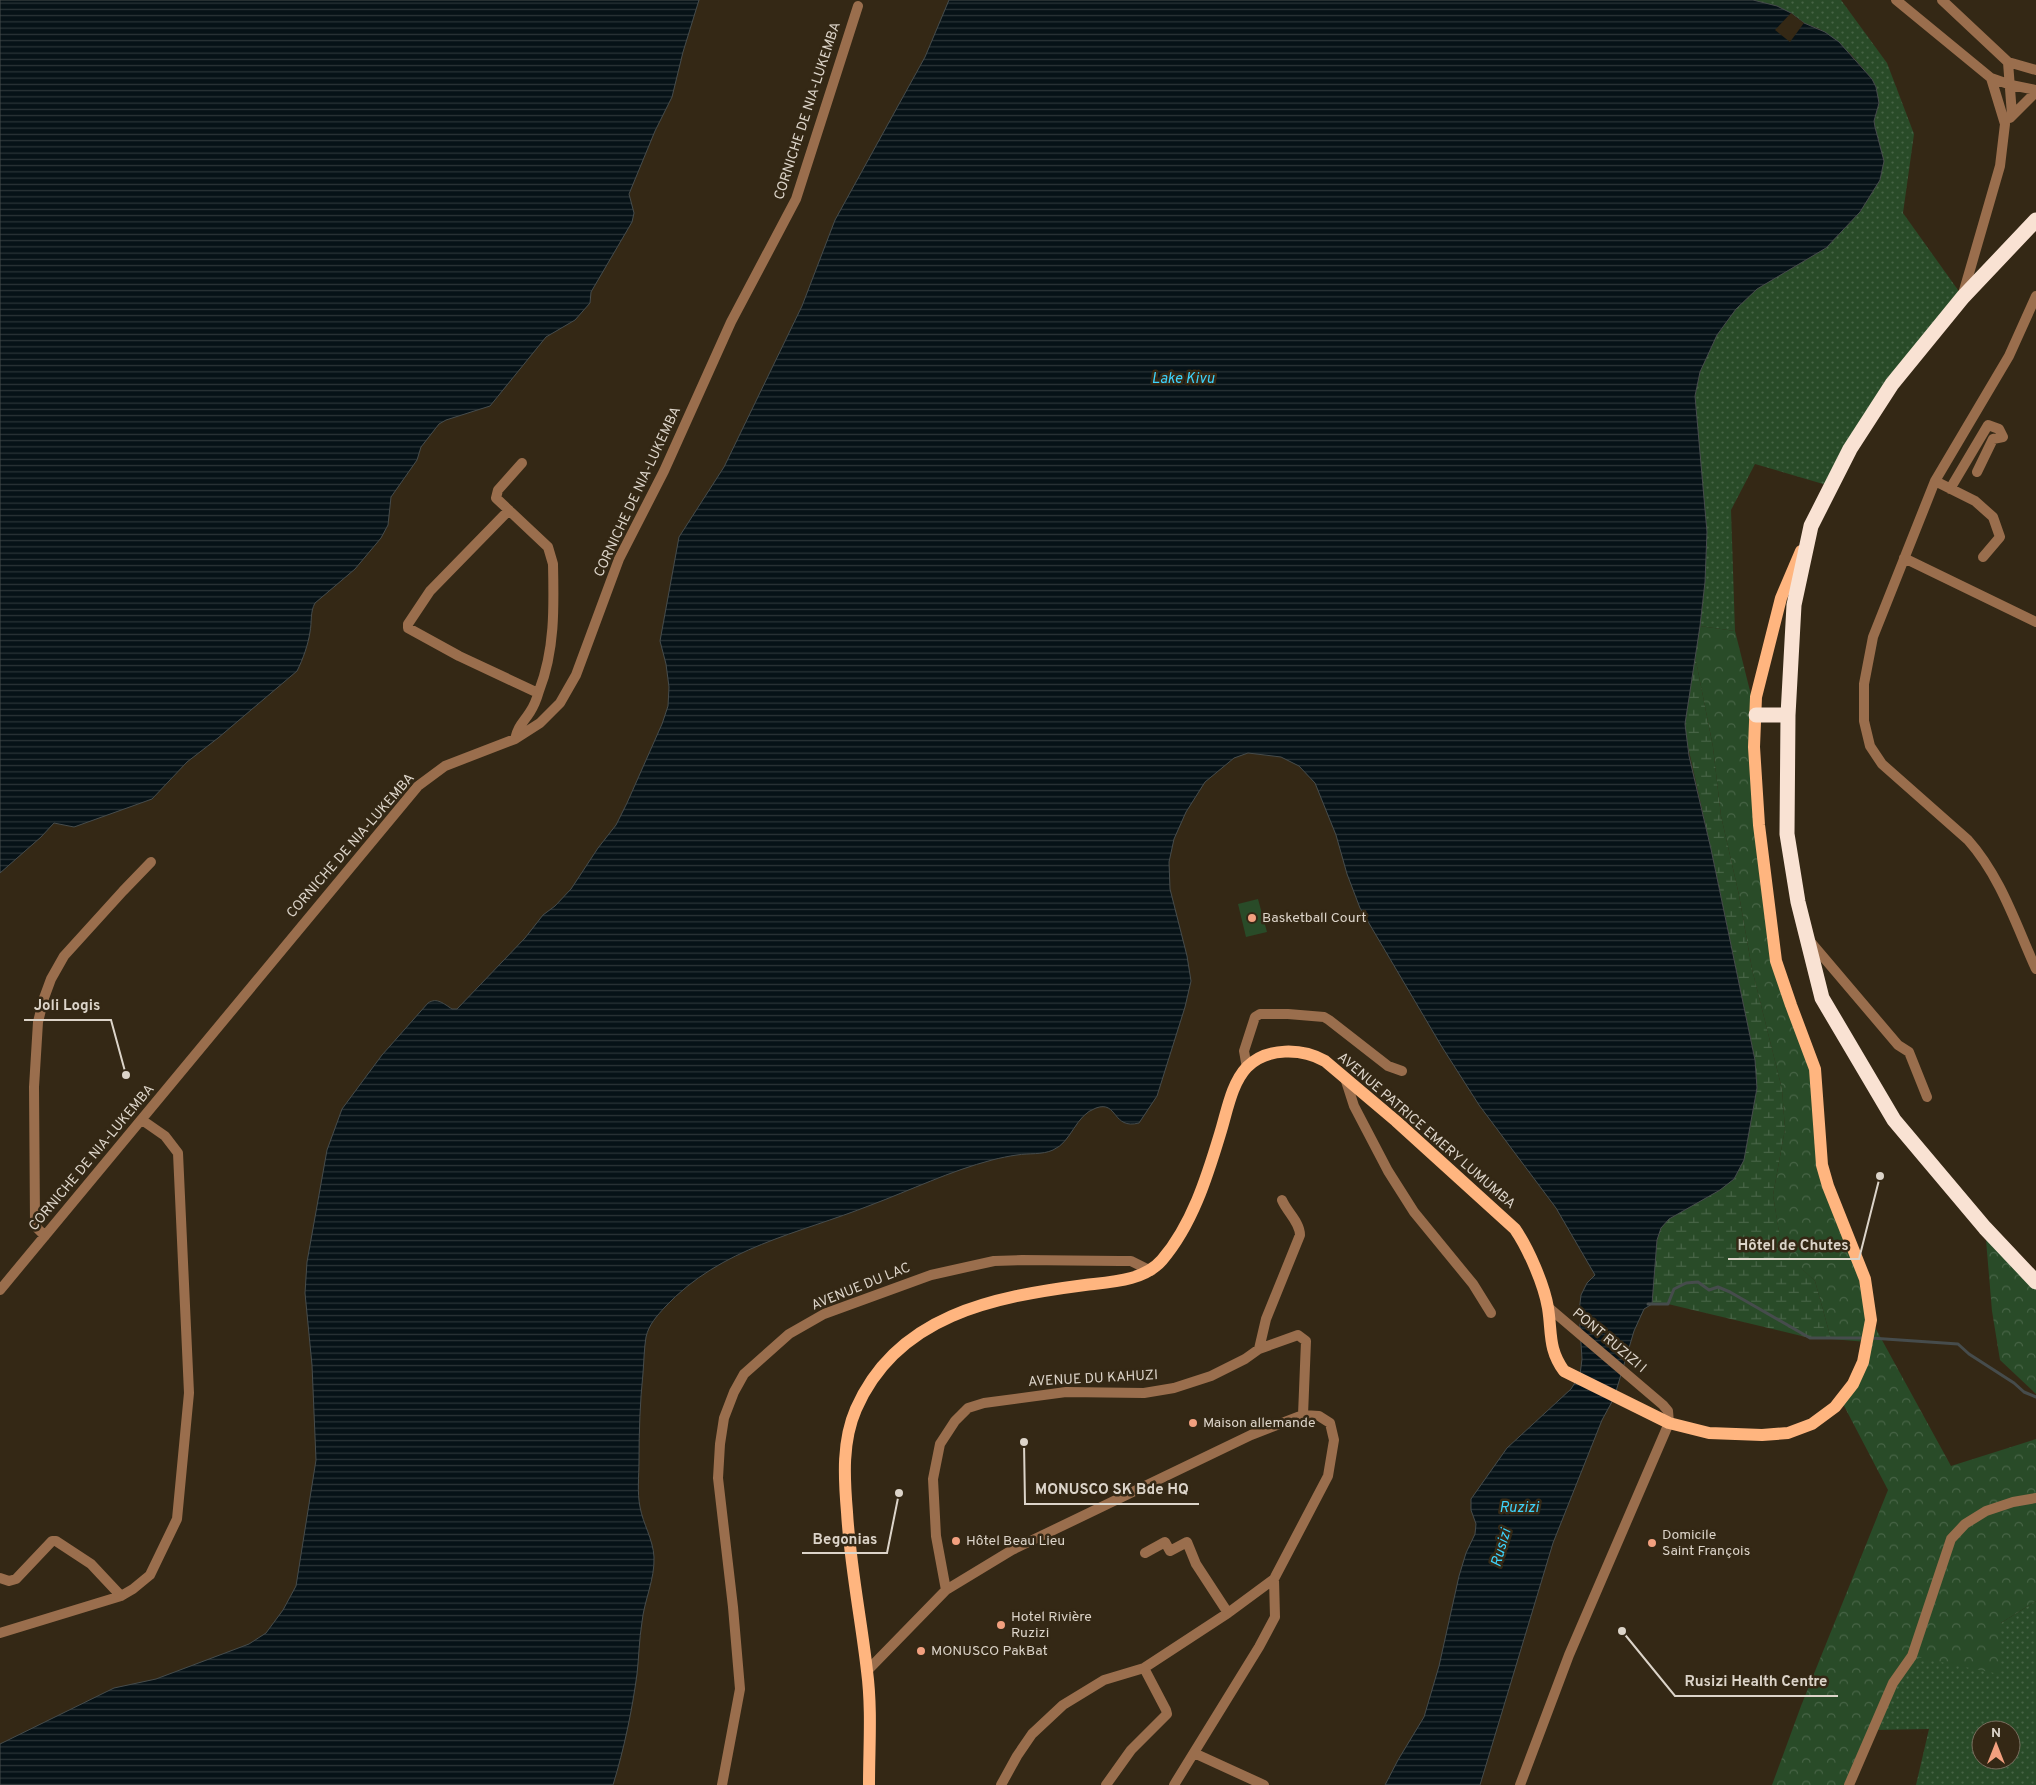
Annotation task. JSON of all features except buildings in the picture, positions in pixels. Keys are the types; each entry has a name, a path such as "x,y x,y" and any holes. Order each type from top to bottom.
{"highway":[{"path":"2036,220 1963,297 1887,392 1850,449 1811,526 1794,604 1788,715 1788,834 1792,873 1804,934 1822,998 1894,1120 1985,1228 2036,1282"},
{"path":"1756,716 1788,715"}],"main road":[{"path":"1670,1423 1709,1433 1737,1436 1788,1433 1812,1424 1835,1407 1854,1384 1863,1362 1868,1342 1871,1320 1864,1280 1828,1186 1822,1165 1816,1069 1790,1005 1776,961 1759,825 1754,747 1756,697 1781,598 1811,526"},
{"name":"AVENUE PATRICE EMERY LUMUMBA","path":"869,1785 870,1696 855,1593 844,1481 851,1423 869,1384 888,1358 906,1342 928,1326 953,1315 1023,1294 1119,1281 1151,1270 1162,1260 1185,1224 1208,1172 1237,1082 1247,1068 1257,1059 1269,1054 1299,1052 1314,1055 1345,1078 1396,1121 1514,1229 1526,1244 1548,1307 1549,1329 1554,1355 1564,1371 1670,1423"}],"street":[{"path":"1896,0 1991,78 2036,91"},
{"path":"1942,0 2008,62 2036,70"},
{"name":"CORNICHE DE NIA-LUKEMBA","path":"0,1290 418,786 436,772 454,762 514,739 540,723 560,703 576,674 619,560 664,471 731,322 796,199 858,6"},
{"path":"2008,62 2012,115"},
{"path":"1963,297 2000,166 2004,124 1991,78"},
{"path":"2004,124 2036,91"},
{"path":"2036,296 2009,356 1935,481 1873,637 1864,684 1864,722 1870,746 1882,764 1978,851 1993,872 2036,969"},
{"path":"1950,489 1988,425 1999,429 2002,437 1993,439 1977,472"},
{"path":"514,739 518,727 530,713 548,668 552,638 553,564 548,547 498,502 496,498 498,490 522,463"},
{"path":"1935,481 1975,501 1993,517 2000,537 1983,557"},
{"path":"509,510 430,591 408,624 408,628 459,656 538,694"},
{"path":"1904,558 2036,622"},
{"path":"45,1236 35,1223 34,1087 38,1022 44,998 51,979 64,956 151,862"},
{"path":"1804,934 1892,1039 1909,1052 1927,1097"},
{"path":"1247,1068 1244,1051 1255,1017 1260,1014 1288,1014 1312,1015 1329,1020 1388,1066 1402,1071"},
{"path":"1345,1078 1354,1106 1388,1171 1414,1212 1473,1284 1491,1313"},
{"path":"0,1633 121,1596 133,1589 150,1575 177,1519 189,1393 178,1153 164,1136 142,1120"},
{"path":"1259,1350 1266,1319 1300,1235 1299,1227 1286,1210 1282,1200"},
{"name":"AVENUE DU LAC","path":"722,1785 740,1689 733,1607 718,1478 724,1418 734,1392 744,1374 789,1334 824,1314 931,1275 994,1261 1022,1260 1120,1260 1131,1261 1151,1270"},
{"name":"PONT RUZIZI I","path":"1548,1307 1653,1395 1668,1411 1670,1423"},
{"name":"AVENUE DU KAHUZI","path":"946,1590 936,1536 933,1479 940,1444 955,1421 968,1408 984,1403 1066,1392 1126,1394 1174,1388 1211,1376 1259,1350 1294,1336 1300,1336 1306,1341 1302,1415"},
{"path":"867,1670 900,1640 946,1590 1012,1550 1251,1434 1302,1415 1319,1416 1330,1423 1334,1440 1328,1476 1274,1579 1228,1613 1144,1668 1104,1680 1074,1697 1054,1712 1042,1722 1024,1745 1001,1785"},
{"path":"1520,1785 1569,1654 1670,1423"},
{"path":"1848,1785 1893,1683 1912,1656 1951,1539 1965,1524 1986,1511 2013,1502 2036,1498"},
{"path":"0,1578 9,1581 16,1579 52,1541 56,1541 91,1564 121,1596"},
{"path":"1145,1553 1166,1542 1170,1551 1186,1542 1196,1564 1228,1613"},
{"path":"1174,1785 1259,1647 1275,1617 1274,1579"},
{"path":"1106,1785 1131,1750 1167,1714 1144,1668"},
{"path":"1194,1753 1264,1785"}],"green space":[{"path":"1749,0 1841,0 1887,63 1914,134 1903,213 1963,297 1892,384 1830,486 1755,464 1731,510 1735,631 1700,626 1705,582 1695,396 1700,372 1717,335 1736,309 1757,289 1826,248 1860,212 1880,180 1884,161 1874,121 1879,103 1876,87 1872,79 1850,53 1820,29 1804,23 1791,13 1777,6"},
{"path":"1700,626 1735,631 1756,715 1771,927 1815,1069 1820,1144 1871,1320 1951,1466 2036,1439 2036,1601 2001,1623 1999,1674 1912,1656 1893,1683 1849,1785 1772,1785 1801,1706 1888,1490 1841,1400 1867,1342 1831,1339 1815,1281 1782,1251 1773,1195 1785,1129 1782,1089 1752,969 1739,895 1721,816 1713,747 1695,656"},
{"path":"1695,656 1713,747 1721,816 1739,895 1752,969 1782,1089 1785,1129 1773,1195 1782,1250 1815,1281 1831,1339 1810,1338 1668,1304 1652,1304 1655,1253 1659,1233 1673,1216 1720,1190 1755,1060 1687,742 1685,724"},
{"name":"Basketball Court","path":"1258,899 1267,932 1246,937 1238,904"},
{"path":"1985,1228 2036,1282 2036,1394 2000,1360 1992,1311"},
{"path":"2036,1601 2036,1785 1916,1785 1929,1729 1873,1730 1912,1656 2001,1623"}],"water":[{"path":"0,0 699,0 672,97 655,131 629,194 634,213 632,222 591,292 590,303 575,320 546,337 490,406 439,424 421,447 417,460 391,497 388,525 381,538 355,569 315,603 312,610 308,642 297,671 187,762 152,799 74,827 54,823 0,873"},
{"name":"Lake Kivu","path":"949,0 1753,0 1777,6 1791,13 1804,23 1825,32 1839,42 1872,79 1876,87 1879,103 1874,121 1884,161 1880,180 1860,212 1826,248 1757,289 1736,309 1717,335 1700,372 1695,396 1707,532 1705,582 1700,626 1685,724 1689,756 1711,849 1755,1060 1757,1088 1744,1160 1734,1179 1720,1190 1669,1219 1661,1228 1657,1240 1652,1304 1644,1309 1634,1331 1614,1398 1602,1420 1553,1543 1480,1785 1385,1785 1424,1717 1439,1666 1459,1576 1466,1553 1475,1534 1476,1524 1471,1510 1471,1499 1507,1448 1571,1389 1580,1375 1582,1359 1579,1312 1581,1295 1587,1283 1595,1275 1556,1208 1479,1105 1442,1047 1360,908 1347,874 1336,835 1315,783 1299,766 1281,757 1248,753 1234,758 1205,782 1186,812 1174,839 1169,862 1170,889 1187,956 1191,981 1185,1007 1157,1096 1139,1123 1130,1124 1124,1122 1108,1108 1096,1108 1083,1116 1065,1141 1049,1152 1008,1156 976,1164 762,1244 711,1270 687,1287 665,1307 651,1324 647,1332 644,1350 638,1490 641,1513 653,1550 654,1565 643,1614 637,1674 630,1716 613,1785 0,1785 0,1744 114,1688 156,1679 249,1644 266,1633 283,1610 296,1586 316,1460 312,1365 305,1293 307,1262 327,1150 342,1109 382,1055 428,1003 437,1001 452,1009 457,1009 525,938 543,915 555,906 571,889 616,825 662,724 668,706 669,687 660,641 679,537 724,467 802,306 835,220 925,57"}],"pier":[{"path":"1791,13 1804,23 1790,42 1775,30"}],"waterway":[{"path":"1648,1304 1668,1304 1674,1289 1686,1283 1698,1282 1709,1290 1718,1287 1730,1292 1810,1338 1865,1338"},
{"path":"1871,1338 1958,1344 1969,1354 2014,1383 2024,1392 2036,1397"}],"place":[{"name":"Basketball Court","path":"1252,918"},
{"name":"Joli Logis","path":"126,1075"},
{"name":"Hôtel de Chutes","path":"1880,1176"},
{"name":"Maison allemande","path":"1193,1423"},
{"name":"MONUSCO SK Bde HQ","path":"1024,1442"},
{"name":"Begonias","path":"899,1493"},
{"name":"Hôtel Beau Lieu","path":"956,1541"},
{"name":"Domicile Saint François","path":"1652,1543"},
{"name":"Hotel Rivière Ruzizi","path":"1001,1625"},
{"name":"Rusizi Health Centre","path":"1622,1631"},
{"name":"MONUSCO PakBat","path":"921,1651"}],"water label":[{"name":"Ruzizi","path":"1519,1508"},
{"name":"Rusizi","path":"1502,1548"}]}
